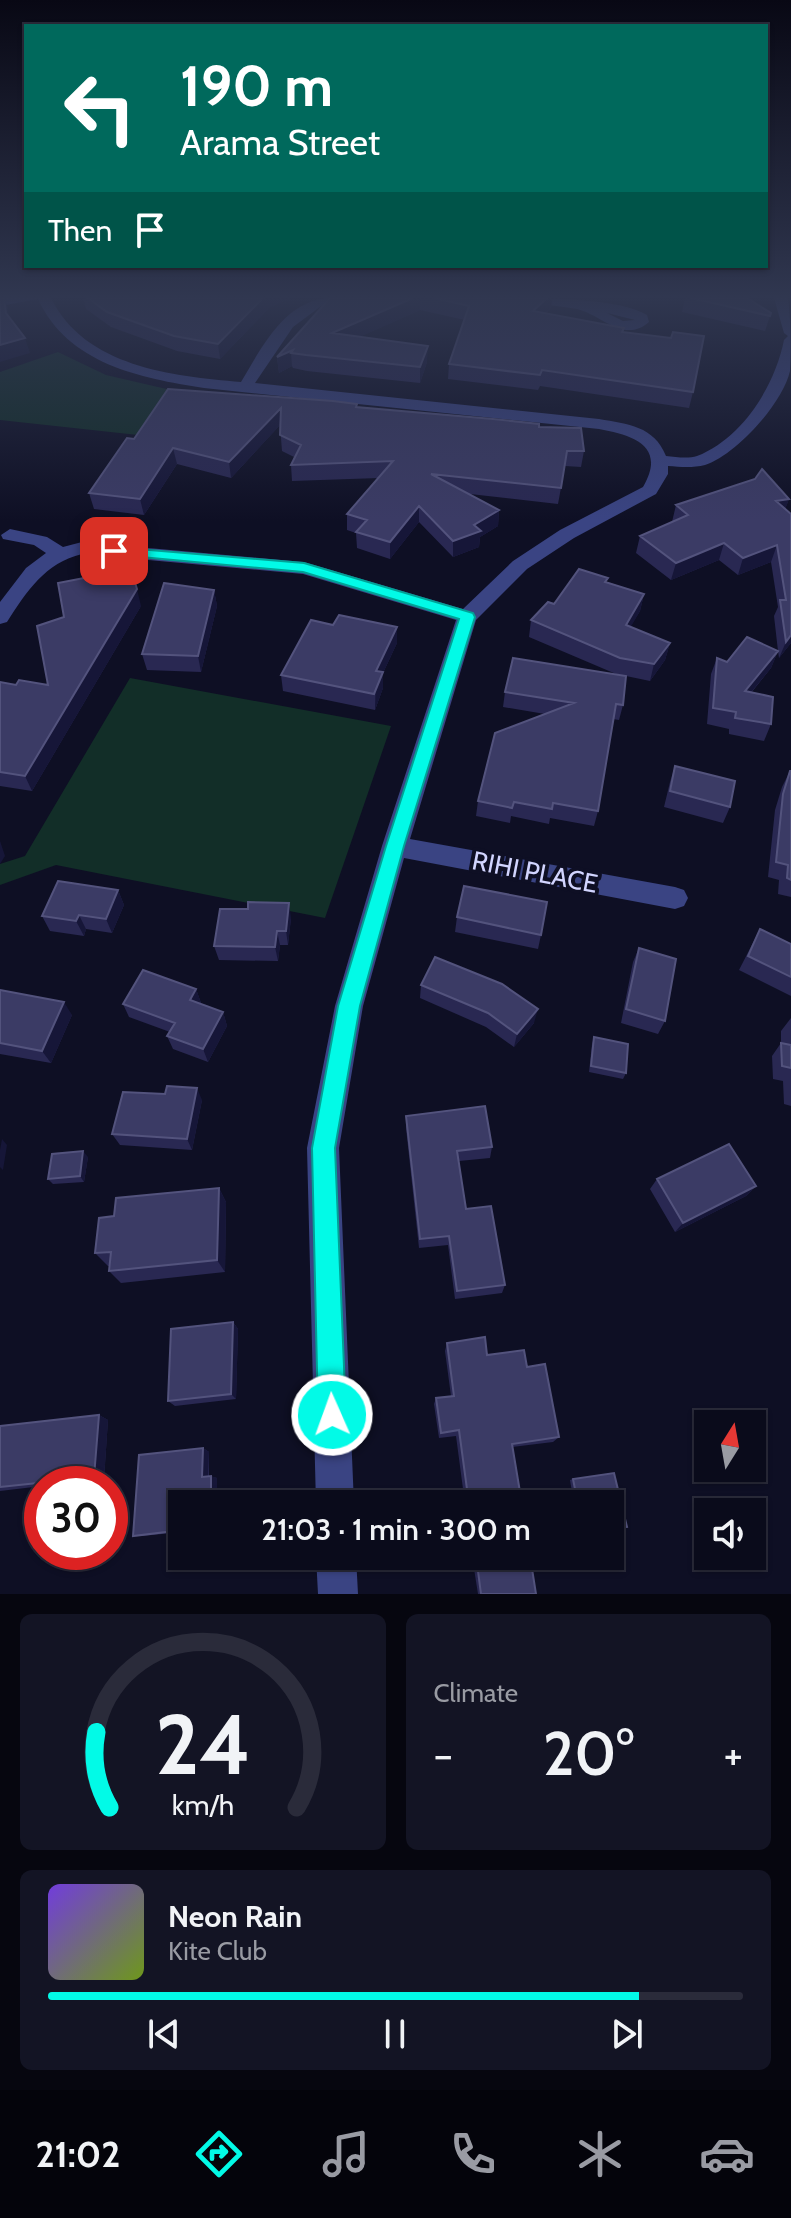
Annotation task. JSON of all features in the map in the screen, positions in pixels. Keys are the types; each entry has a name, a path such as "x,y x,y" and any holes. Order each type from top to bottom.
{"street":[{"path":"155,372 246,386 599,424 632,430 645,437 660,461 659,474 650,490 567,534 520,565 467,617 395,846 349,1006 323,1148 335,1490"},
{"path":"246,386 254,372"},
{"path":"660,461 701,461 737,434 764,406 782,372"},
{"path":"10,535 40,541 58,552"},
{"path":"0,617 43,561 58,552 82,548 304,568 467,617"},
{"name":"RIHI PLACE","path":"395,846 675,898"},
{"path":"337,1570 338,1594"}],"green space":[{"path":"0,372 101,372 171,390 138,435 0,420"},
{"path":"130,678 391,726 325,918 56,865 0,885 0,864 25,856"}],"building":[{"path":"558,372 697,372 693,392"},
{"path":"168,389 333,401 357,404 356,407 539,424 539,427 581,428 584,451 567,451 561,488 431,474 499,510 474,525 481,531 453,541 419,506 390,542 356,532 367,520 347,514 393,461 291,465 301,445 280,435 281,408 229,462 173,448 140,499 89,493 127,438 134,439"},
{"path":"762,469 789,499 776,501 791,514 791,635 786,642 780,600 786,600 777,545 743,558 724,543 676,563 640,536 688,515 676,505 755,479"},
{"path":"131,569 137,589 25,776 0,772 0,682 16,685 19,680 48,685 37,626 64,617 58,583"},
{"path":"579,569 608,578 605,582 644,594 626,625 670,643 654,664 620,658 531,620 548,602 554,604"},
{"path":"164,583 214,590 198,656 142,654"},
{"path":"339,615 397,627 376,671 383,672 374,694 281,675 311,620 333,625"},
{"path":"747,637 778,651 745,691 773,697 771,724 735,718 736,712 713,708 717,658 727,662"},
{"path":"513,658 626,676 623,705 616,704 598,811 553,803 552,809 514,802 512,808 478,801 495,733 574,703 505,692"},
{"path":"675,766 735,781 730,807 670,791"},
{"path":"790,771 791,880 787,878 788,865 776,862 783,794"},
{"path":"58,881 118,890 106,919 79,915 76,921 42,916"},
{"path":"464,886 547,902 541,935 457,917"},
{"path":"248,902 289,903 286,931 277,931 275,947 214,946 220,909 248,909"},
{"path":"760,929 791,944 791,977 748,956"},
{"path":"639,948 676,959 665,1021 626,1009"},
{"path":"435,957 502,984 538,1009 517,1034 488,1013 421,985"},
{"path":"143,970 196,989 190,1000 223,1012 203,1049 167,1036 175,1023 123,1004"},
{"path":"0,990 64,1002 42,1051 0,1043"},
{"path":"594,1037 628,1044 626,1073 591,1066"},
{"path":"781,1043 791,1045 791,1068 782,1066"},
{"path":"167,1086 197,1088 187,1139 112,1134 123,1092 165,1094"},
{"path":"485,1106 492,1147 457,1151 466,1209 491,1206 505,1285 457,1291 449,1236 420,1239 406,1116"},
{"path":"729,1144 756,1186 683,1223 657,1179"},
{"path":"83,1151 80,1176 48,1179 52,1154"},
{"path":"219,1188 217,1260 109,1271 111,1252 95,1253 99,1218 114,1216 116,1198"},
{"path":"233,1322 231,1394 168,1401 171,1329"},
{"path":"485,1337 487,1355 524,1350 527,1367 545,1364 559,1437 512,1444 520,1490 467,1490 459,1430 441,1433 436,1398 454,1396 447,1343"},
{"path":"99,1415 95,1466 24,1466 24,1484 0,1487 0,1426"},
{"path":"203,1448 202,1477 211,1476 211,1490 168,1490 168,1532 133,1536 139,1455"},
{"path":"614,1473 618,1490 575,1490 573,1479"},
{"path":"478,1570 532,1570 536,1594 481,1594"}],"route":[{"path":"114,551 304,568 467,617 395,846 349,1006 323,1148 332,1415"}]}
